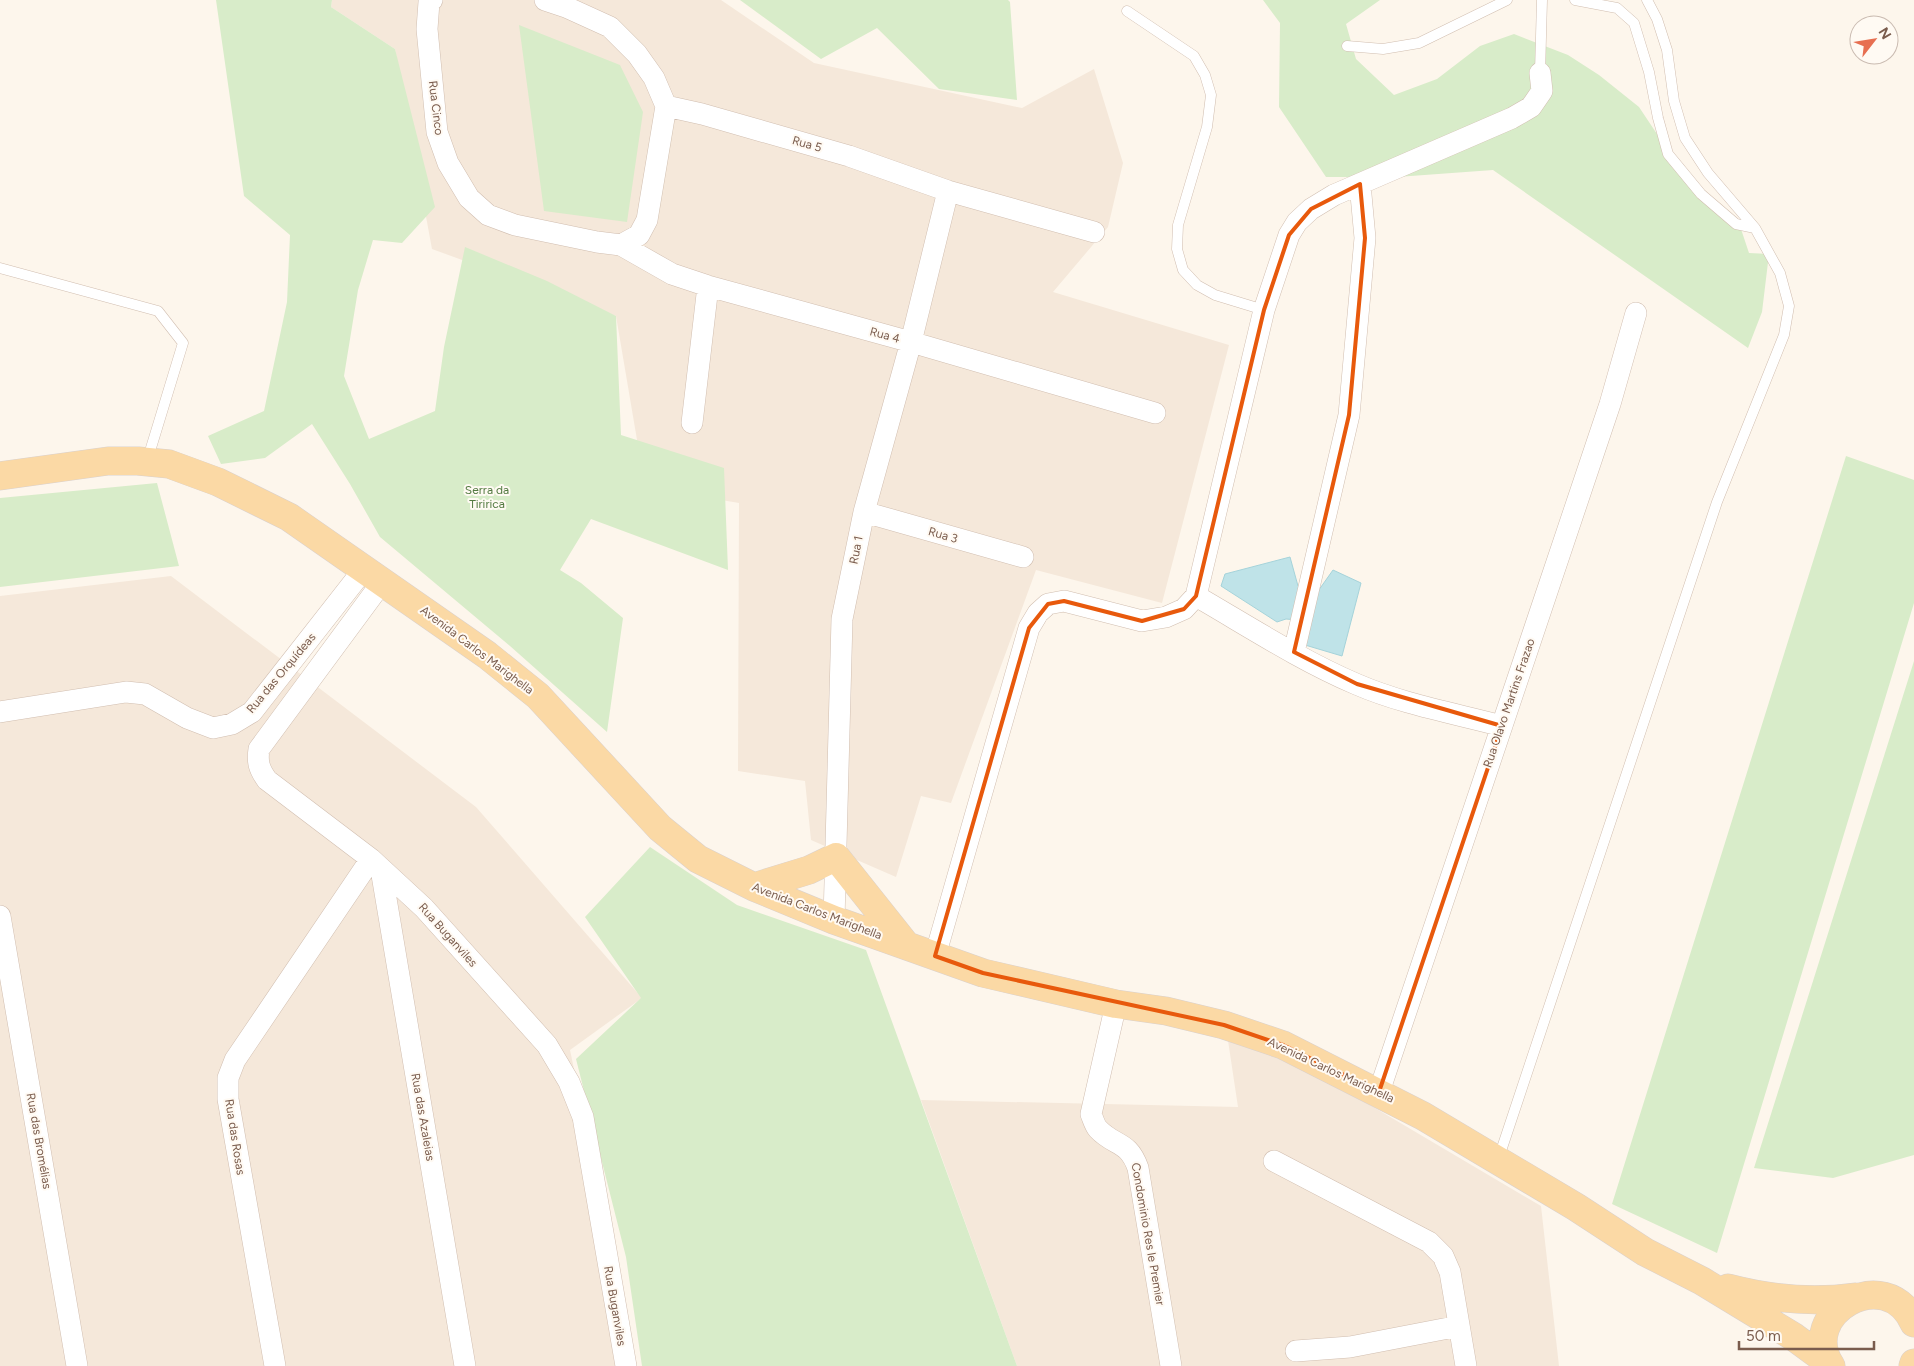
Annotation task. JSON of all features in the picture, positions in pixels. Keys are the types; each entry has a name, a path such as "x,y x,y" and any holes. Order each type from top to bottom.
{"main road":[{"name":"Avenida Carlos Marighella","path":"0,476 108,461 147,462 169,464 218,482 290,517 487,655 538,696 660,828 698,859 754,888 834,920 983,973 1116,1004 1166,1011 1224,1025 1283,1045 1379,1092 1423,1116 1576,1207 1645,1252 1702,1281 1794,1337 1830,1364"},
{"path":"754,888 809,870 836,857 906,945"},
{"name":"Avenida Carlos Marighella","path":"1702,1281 1758,1296 1823,1300 1914,1290"},
{"path":"1830,1364 1824,1346 1824,1336 1835,1312 1844,1304 1867,1296 1892,1299 1902,1306 1914,1322"}],"street":[{"name":"Rua Cinco","path":"432,0 429,2 427,29 437,132 448,163 470,198 488,215 515,224 597,242 621,244"},
{"path":"544,0 566,6 610,27 638,54 654,78 666,106 647,220 638,235 621,244"},
{"path":"935,956 1029,628 1038,613 1048,604 1064,601 1142,621 1166,617 1184,609 1196,596 1264,310 1289,235 1297,222 1311,209 1326,200 1512,118 1531,106 1542,91 1540,73"},
{"name":"Rua 5","path":"666,106 702,114 849,156 948,191 1094,232"},
{"path":"1294,652 1349,415 1365,238 1360,184"},
{"name":"Rua 1","path":"834,920 842,619 864,512 911,342 948,191"},
{"name":"Rua 4","path":"621,244 672,274 708,286 911,342 1155,413"},
{"path":"692,423 708,286"},
{"name":"Rua Olavo Martins Frazao","path":"1379,1092 1610,404 1636,313"},
{"name":"Rua 3","path":"864,512 1023,557"},
{"name":"Rua das Orquídeas","path":"0,712 126,692 145,694 187,718 212,728 232,724 252,712 373,575"},
{"name":"Rua Buganviles","path":"373,575 259,749 259,769 267,780 376,864 424,908 547,1045 569,1082 583,1117 626,1366"},
{"path":"1196,596 1318,666 1365,688 1502,726"},
{"name":"Rua das Rosas","path":"275,1366 228,1099 228,1078 235,1060 376,864"},
{"name":"Rua das Azaleias","path":"376,864 465,1366"},
{"name":"Rua das Bromélias","path":"0,916 77,1366"},
{"name":"Condominio Res le Premier","path":"1116,1004 1091,1114 1097,1128 1108,1138 1125,1146 1134,1156 1138,1168 1171,1366"},
{"path":"1274,1161 1429,1242 1442,1256 1450,1272 1466,1366"},
{"path":"1296,1351 1352,1356 1460,1326"}],"lane":[{"path":"1347,46 1383,49 1419,44 1506,0"},
{"path":"1540,73 1542,0"},
{"path":"1575,0 1617,8 1634,23 1649,72 1658,118 1668,154 1701,194 1736,224 1755,228"},
{"path":"1498,1160 1717,502 1784,334 1789,306 1780,274 1755,228 1708,173 1685,138 1674,101 1667,50 1657,19 1647,0"},
{"path":"1127,11 1194,56 1204,75 1211,95 1207,127 1178,225 1177,249 1183,270 1196,285 1215,295 1264,310"},
{"path":"0,268 158,312 183,343 147,462"}],"highlighted area":[{"path":"1360,184 1365,238 1349,415 1294,652 1357,684 1502,726 1379,1092 1283,1045 1224,1025 983,973 935,956 1029,628 1048,604 1064,601 1142,621 1184,609 1196,596 1264,310 1289,235 1311,209"}],"shaded area":[{"path":"332,0 721,0 814,63 1022,108 1094,69 1123,163 1108,227 1053,292 1229,345 1162,603 1036,570 951,803 921,796 896,877 811,840 805,781 738,771 739,503 645,487 616,316 432,249 395,49 331,7"},
{"path":"171,576 476,807 642,998 570,1050 637,1366 0,1366 0,596"},
{"path":"1227,1034 1331,1082 1541,1206 1559,1366 1017,1366 921,1100 1238,1107"}],"green space":[{"name":"Serra da Tiririca","path":"216,0 332,0 331,7 395,49 435,207 402,243 373,240 358,290 344,376 369,439 435,411 444,347 465,247 547,281 616,316 621,435 724,468 728,570 591,519 560,570 581,583 623,618 607,732 510,646 380,537 350,484 312,424 265,458 221,464 208,436 264,411 287,302 290,235 244,196"},
{"path":"740,0 1008,0 1010,2 1017,100 939,89 877,28 821,59"},
{"path":"1263,0 1380,0 1346,24 1356,59 1394,95 1437,79 1480,46 1514,34 1568,55 1599,75 1639,107 1675,161 1741,229 1749,253 1769,254 1762,312 1748,348 1493,170 1397,177 1326,177 1279,107 1280,23"},
{"path":"519,25 620,65 643,112 627,222 544,211"},
{"path":"1846,456 1914,480 1914,603 1717,1253 1612,1204"},
{"path":"157,483 179,566 0,587 0,498"},
{"path":"1914,661 1914,1155 1833,1178 1754,1168"},
{"path":"650,847 737,905 866,950 1017,1366 642,1366 626,1257 576,1059 641,998 585,917"}],"water":[{"path":"1290,557 1298,586 1316,594 1333,570 1361,583 1342,656 1305,645 1309,621 1286,619 1277,622 1221,586 1225,574"}]}
